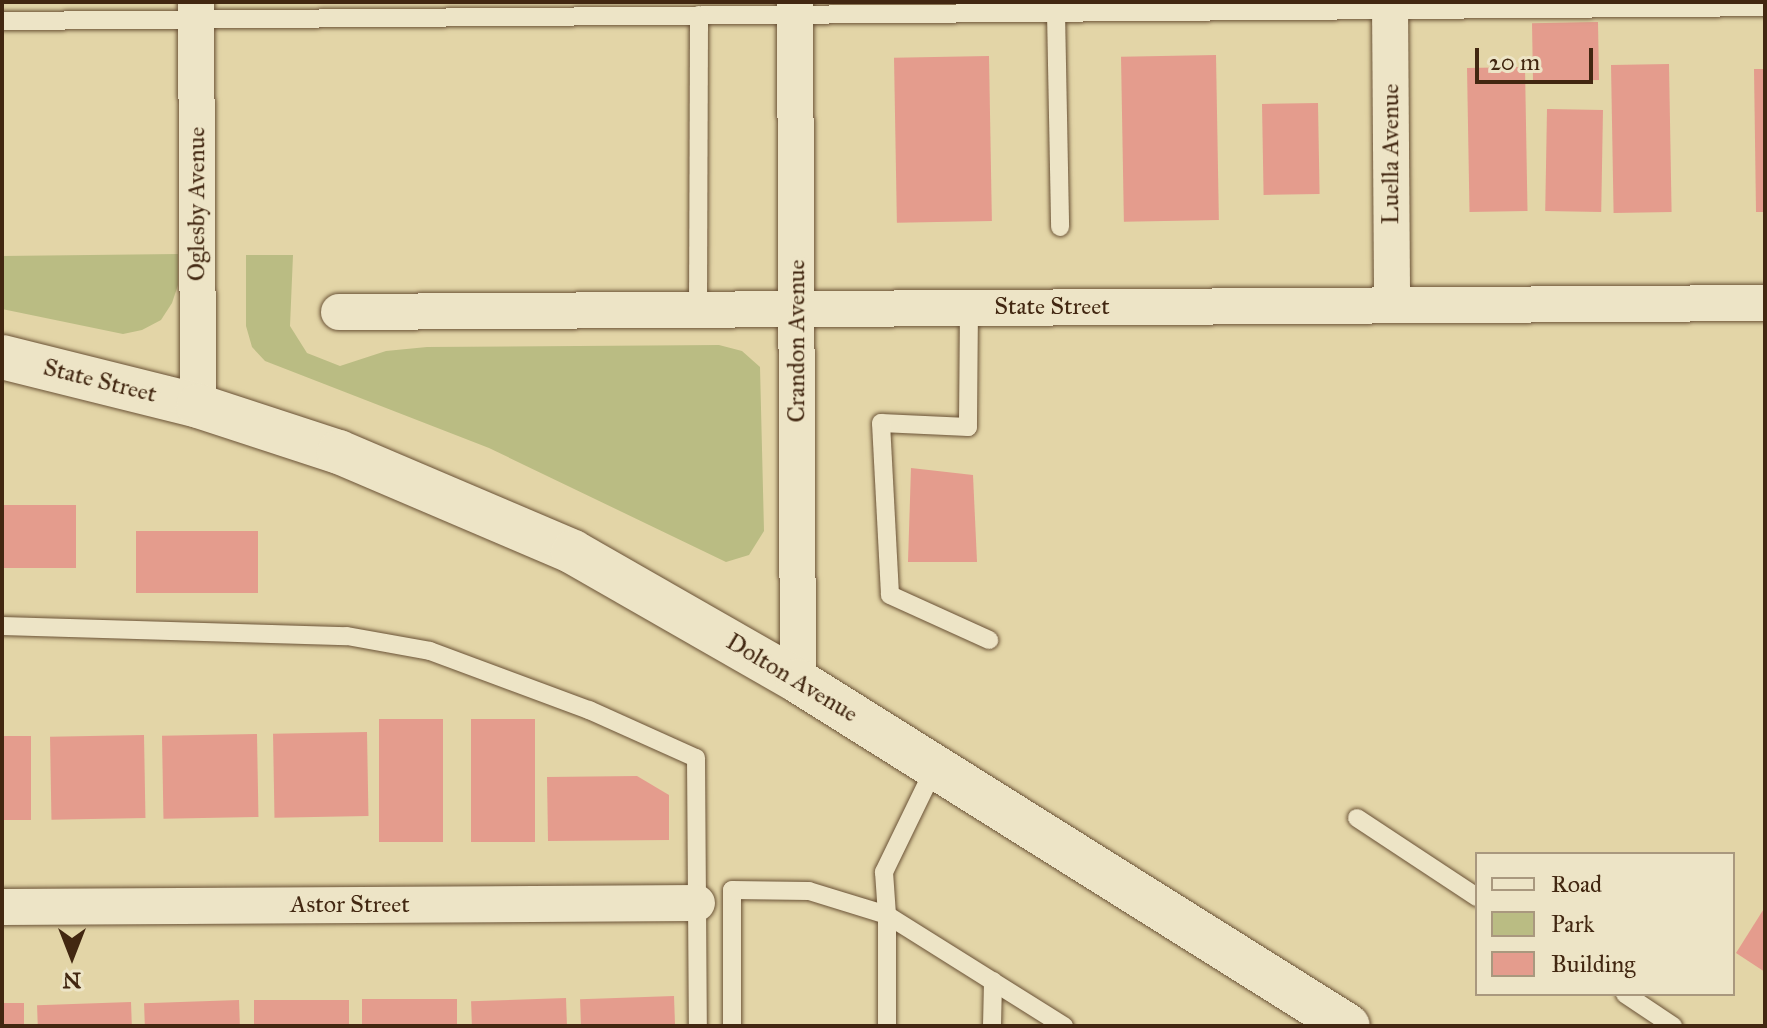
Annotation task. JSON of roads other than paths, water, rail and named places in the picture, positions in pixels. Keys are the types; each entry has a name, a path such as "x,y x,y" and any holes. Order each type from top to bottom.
{"street":[{"name":"Luella Avenue","path":"1390,6 1392,305"},
{"name":"Crandon Avenue","path":"795,8 798,681"},
{"name":"Oglesby Avenue","path":"196,10 198,406"},
{"name":"State Street","path":"339,312 1765,303"},
{"name":"State Street","path":"2,357 198,406"},
{"name":"Dolton Avenue","path":"198,406 339,452 573,552 798,681 1348,1026"},
{"name":"Astor Street","path":"2,907 697,903"}],"lane":[{"path":"2,21 196,10 502,10 699,15 795,8 1056,12 1088,7 1765,7"},
{"path":"1056,12 1060,227"},
{"path":"698,310 699,15"},
{"path":"969,308 968,427 881,423 890,595 989,640"},
{"path":"2,626 347,636 430,651 589,710 696,758 698,1026"},
{"path":"887,1026 884,872 935,767"},
{"path":"1357,818 1475,896"},
{"path":"732,1026 732,890 809,891 887,915 1064,1026"},
{"path":"992,1026 993,981"},
{"path":"1628,996 1673,1026"}]}
